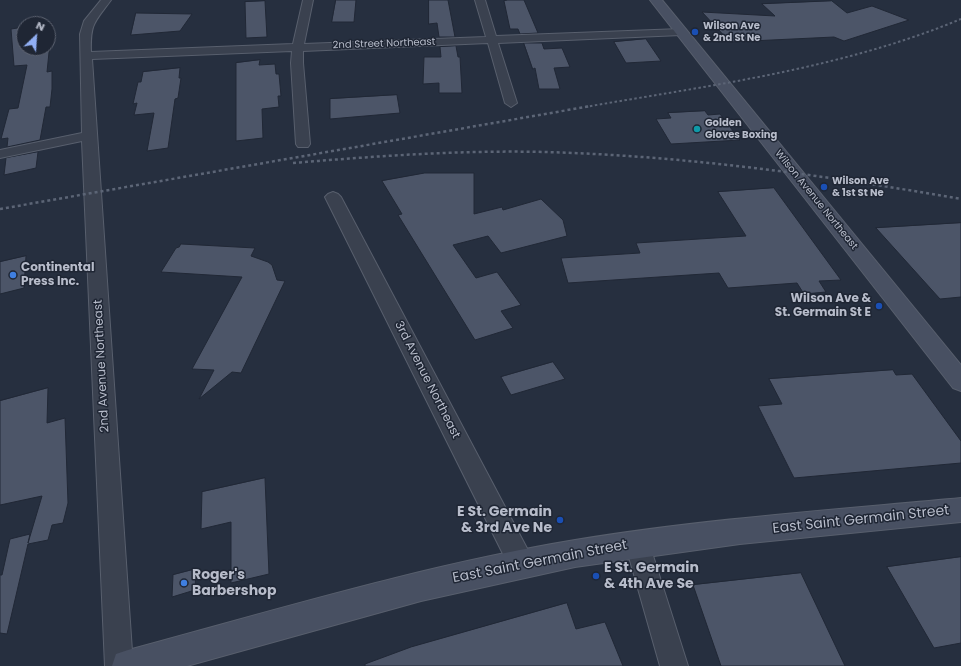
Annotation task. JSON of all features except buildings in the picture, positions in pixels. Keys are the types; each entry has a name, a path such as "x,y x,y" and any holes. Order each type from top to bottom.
{"street":[{"name":"2nd Avenue Northeast","path":"106,0 86,27 84,34 119,666"},
{"path":"303,144 296,63 308,0"},
{"path":"480,0 511,103"},
{"name":"Wilson Avenue Northeast","path":"656,0 961,382"},
{"name":"2nd Street Northeast","path":"86,56 681,32"},
{"path":"0,154 89,136"},
{"name":"3rd Avenue Northeast","path":"333,197 521,564"},
{"name":"East Saint Germain Street","path":"128,666 436,582 521,564 637,543 961,510"},
{"path":"637,543 674,666"}],"railway":[{"path":"585,107 776,74 869,51 916,36 961,19"},
{"path":"0,209 591,106"},
{"path":"293,163 451,153 546,152 598,154 702,162 754,168 858,182 961,199"}],"place":[{"name":"Wilson Ave & 2nd St Ne","path":"695,32"},
{"name":"Golden Gloves Boxing","path":"697,129"},
{"name":"Wilson Ave & 1st St Ne","path":"824,187"},
{"name":"Continental Press Inc.","path":"13,275"},
{"name":"Wilson Ave & St. Germain St E","path":"879,306"},
{"name":"E St. Germain & 3rd Ave Ne","path":"560,520"},
{"name":"E St. Germain & 4th Ave Se","path":"596,576"},
{"name":"Roger's Barbershop","path":"184,583"}]}
